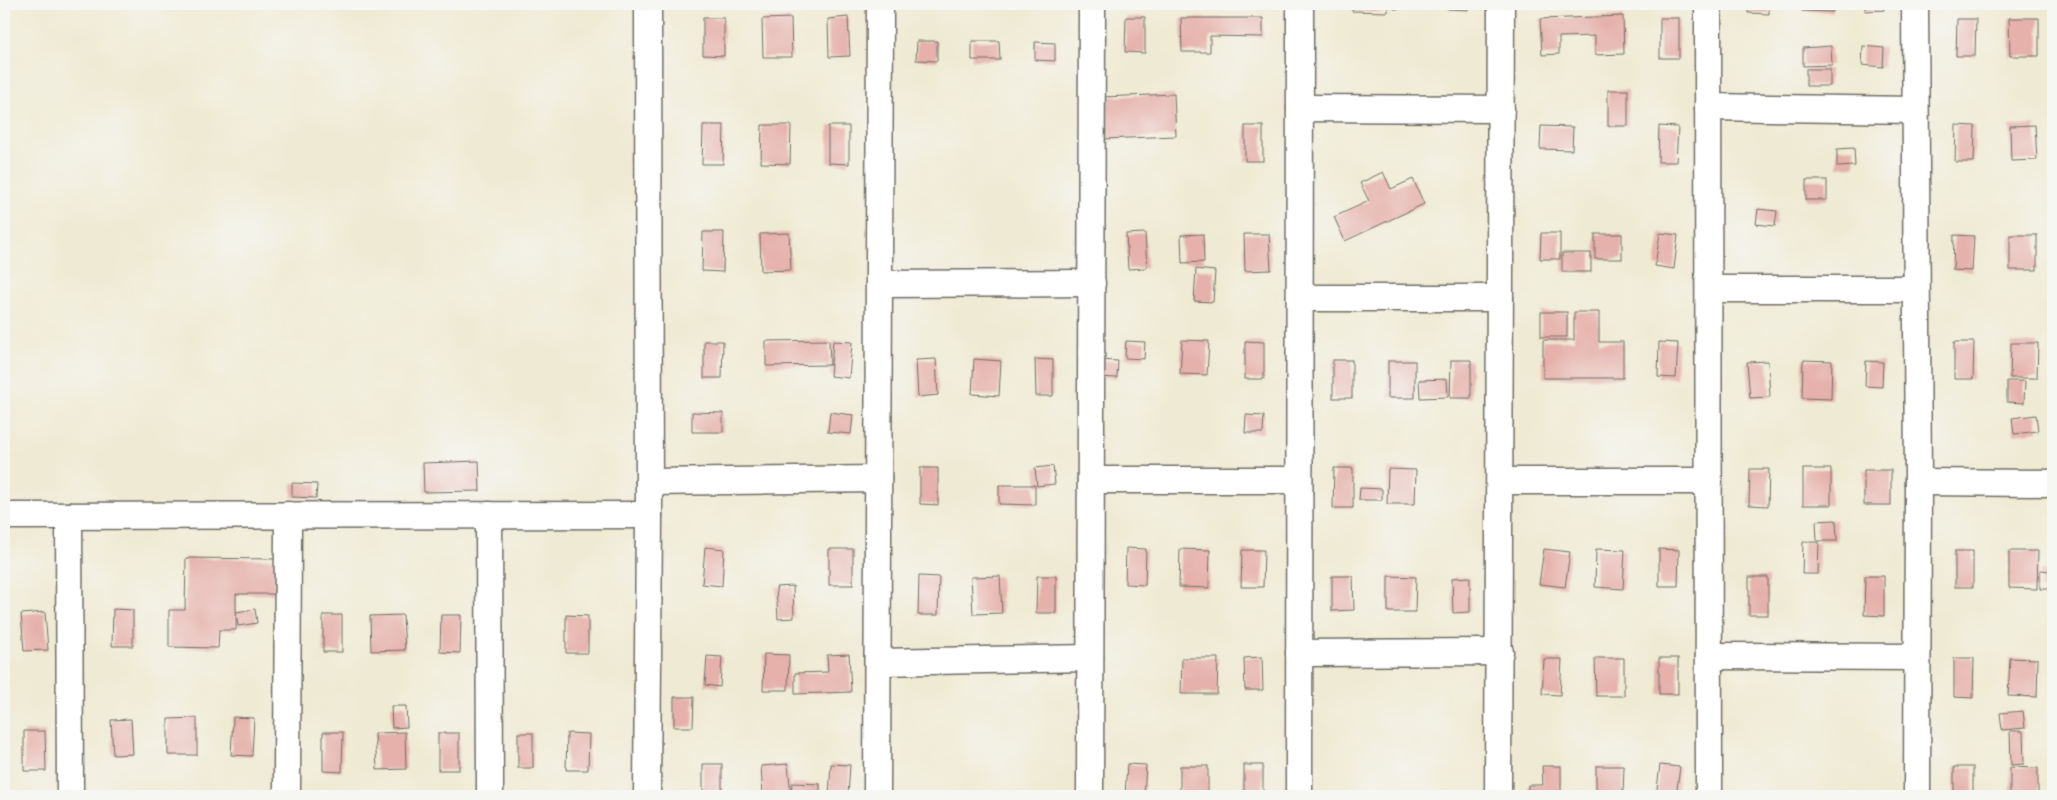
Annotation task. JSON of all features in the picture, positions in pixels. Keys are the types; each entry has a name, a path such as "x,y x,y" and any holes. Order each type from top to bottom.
{"street":[{"path":"647,796 649,515 648,4"},
{"path":"877,796 880,4"},
{"path":"1090,796 1092,4"},
{"path":"1298,796 1300,4"},
{"path":"1498,796 1501,4"},
{"path":"1708,4 1709,796"},
{"path":"1914,4 1918,482 1917,796"},
{"path":"1708,106 1915,110"},
{"path":"1300,108 1501,109"},
{"path":"880,284 1092,284"},
{"path":"1709,289 1916,289"},
{"path":"1300,298 1500,298"},
{"path":"649,482 878,479"},
{"path":"1091,480 1299,480"},
{"path":"1500,481 1709,482"},
{"path":"1918,482 2053,483"},
{"path":"287,796 288,515"},
{"path":"489,515 490,796"},
{"path":"4,516 649,515"},
{"path":"68,516 70,796"},
{"path":"1299,653 1500,652"},
{"path":"1709,656 1917,657"},
{"path":"878,662 1090,658"}],"building":[{"path":"973,4 1000,4 1000,6 973,7"},
{"path":"1352,4 1388,4 1388,12 1352,11"},
{"path":"1394,4 1416,4 1417,8 1394,9"},
{"path":"1449,4 1468,4 1468,10 1448,9"},
{"path":"1748,4 1769,4 1769,14 1748,13"},
{"path":"1803,4 1833,4 1833,12 1802,11"},
{"path":"1865,4 1884,4 1884,10 1865,11"},
{"path":"1623,16 1624,54 1595,55 1595,36 1559,37 1559,54 1542,55 1540,19"},
{"path":"848,17 850,56 829,57 828,19"},
{"path":"1126,17 1145,17 1145,53 1125,52"},
{"path":"703,18 724,18 724,56 703,55"},
{"path":"791,18 792,57 763,57 762,19"},
{"path":"1181,18 1263,18 1263,37 1210,36 1210,52 1182,52"},
{"path":"1660,18 1679,18 1679,58 1660,58"},
{"path":"2009,18 2039,18 2039,56 2010,56"},
{"path":"1957,19 1976,19 1975,56 1956,56"},
{"path":"917,41 937,41 937,61 916,60"},
{"path":"972,41 999,41 1000,60 972,60"},
{"path":"1035,42 1055,43 1055,61 1035,60"},
{"path":"1831,46 1832,65 1803,66 1803,48"},
{"path":"1863,46 1884,48 1883,67 1862,65"},
{"path":"1806,69 1830,69 1830,86 1806,86"},
{"path":"1608,90 1628,90 1628,126 1608,126"},
{"path":"1174,94 1176,136 1104,139 1102,97"},
{"path":"703,125 724,125 723,164 702,164"},
{"path":"762,125 791,125 790,164 761,163"},
{"path":"1956,125 1975,126 1974,162 1955,162"},
{"path":"2035,125 2037,160 2011,161 2010,126"},
{"path":"828,126 849,126 849,164 828,163"},
{"path":"1245,126 1263,126 1263,161 1245,161"},
{"path":"1541,126 1573,127 1572,150 1540,149"},
{"path":"1659,126 1678,127 1676,162 1658,162"},
{"path":"1854,148 1855,166 1837,167 1837,149"},
{"path":"1383,172 1391,189 1413,179 1424,204 1345,241 1334,217 1369,201 1360,183"},
{"path":"1806,180 1827,180 1827,200 1806,200"},
{"path":"1758,209 1777,211 1775,226 1756,224"},
{"path":"703,232 724,232 723,272 702,271"},
{"path":"789,233 791,270 761,271 760,234"},
{"path":"1145,233 1147,268 1128,269 1126,234"},
{"path":"1541,233 1560,233 1560,259 1540,259"},
{"path":"1660,233 1678,235 1674,269 1655,266"},
{"path":"1203,234 1204,262 1182,263 1181,235"},
{"path":"1244,234 1269,234 1271,270 1245,271"},
{"path":"1595,234 1622,234 1622,259 1595,259"},
{"path":"1954,235 1974,236 1972,271 1953,270"},
{"path":"2010,235 2037,235 2037,270 2010,270"},
{"path":"1562,253 1591,253 1591,272 1562,272"},
{"path":"1196,269 1215,271 1213,302 1194,301"},
{"path":"1541,312 1567,312 1567,337 1541,337"},
{"path":"1574,312 1599,312 1599,342 1623,342 1623,378 1543,378 1543,340 1574,340"},
{"path":"829,340 830,365 766,366 766,341"},
{"path":"1182,340 1209,341 1207,375 1180,374"},
{"path":"704,341 723,341 722,378 704,378"},
{"path":"833,341 852,342 849,378 830,376"},
{"path":"1126,341 1145,342 1144,359 1125,358"},
{"path":"1245,341 1264,342 1264,379 1245,379"},
{"path":"1659,342 1678,343 1676,378 1658,377"},
{"path":"1954,342 1974,342 1973,379 1954,379"},
{"path":"2011,343 2038,343 2037,378 2010,378"},
{"path":"936,359 938,395 918,397 916,360"},
{"path":"974,359 1001,361 999,396 972,394"},
{"path":"1035,359 1053,360 1053,396 1036,396"},
{"path":"1097,360 1118,361 1117,378 1097,377"},
{"path":"1333,360 1352,360 1352,398 1333,398"},
{"path":"1451,360 1471,360 1471,398 1450,398"},
{"path":"1803,360 1832,361 1831,399 1802,398"},
{"path":"1388,361 1415,361 1415,398 1388,398"},
{"path":"1768,361 1770,397 1750,398 1747,362"},
{"path":"1866,361 1883,362 1882,387 1865,386"},
{"path":"1447,379 1448,397 1420,398 1419,380"},
{"path":"2007,381 2025,381 2024,403 2007,402"},
{"path":"692,412 723,413 723,432 692,432"},
{"path":"830,412 853,415 851,434 828,432"},
{"path":"1246,415 1264,416 1263,433 1245,433"},
{"path":"2036,415 2038,431 2014,434 2012,418"},
{"path":"479,461 480,491 424,492 423,463"},
{"path":"1053,466 1055,484 1037,486 1035,468"},
{"path":"920,468 938,468 938,505 920,504"},
{"path":"1334,468 1353,468 1353,508 1333,508"},
{"path":"1388,469 1416,470 1415,504 1387,504"},
{"path":"1750,469 1769,469 1768,506 1749,505"},
{"path":"1803,469 1831,469 1831,505 1803,505"},
{"path":"1864,470 1891,470 1891,505 1864,505"},
{"path":"292,483 317,484 316,498 292,497"},
{"path":"999,485 1035,485 1035,505 999,504"},
{"path":"1360,488 1382,489 1382,500 1359,500"},
{"path":"1836,520 1837,541 1817,541 1816,521"},
{"path":"1803,542 1819,542 1818,574 1802,574"},
{"path":"705,547 724,549 722,586 702,584"},
{"path":"1126,548 1146,549 1145,585 1125,584"},
{"path":"829,549 853,549 853,585 829,585"},
{"path":"1180,549 1210,550 1209,588 1179,587"},
{"path":"1544,549 1570,552 1565,587 1539,584"},
{"path":"1596,549 1625,550 1623,589 1595,587"},
{"path":"1659,549 1679,550 1678,586 1659,586"},
{"path":"1242,550 1264,550 1263,587 1241,587"},
{"path":"1955,551 1973,551 1973,587 1955,587"},
{"path":"2009,551 2038,551 2037,589 2009,588"},
{"path":"186,558 275,559 274,594 236,594 236,630 219,630 218,648 169,647 169,610 185,610"},
{"path":"2040,570 2053,571 2053,589 2040,589"},
{"path":"919,576 939,577 938,615 918,615"},
{"path":"1000,576 1002,613 973,614 971,577"},
{"path":"1037,576 1056,576 1056,613 1036,613"},
{"path":"1332,576 1353,576 1354,610 1332,611"},
{"path":"1388,576 1416,577 1415,612 1388,612"},
{"path":"1865,576 1884,576 1884,616 1864,615"},
{"path":"1470,577 1470,612 1453,613 1452,578"},
{"path":"1749,577 1768,577 1768,615 1749,615"},
{"path":"793,586 794,618 778,619 776,587"},
{"path":"113,609 133,610 133,646 112,646"},
{"path":"255,609 257,623 238,626 236,612"},
{"path":"45,612 48,650 24,651 21,614"},
{"path":"323,615 342,615 342,652 323,652"},
{"path":"403,615 405,650 371,651 370,616"},
{"path":"441,615 461,615 460,653 440,652"},
{"path":"566,615 588,616 588,653 566,653"},
{"path":"764,654 789,655 788,690 763,690"},
{"path":"849,654 851,692 795,694 795,673 828,672 827,655"},
{"path":"707,656 722,657 720,687 705,685"},
{"path":"1262,657 1263,690 1245,690 1244,658"},
{"path":"1182,658 1218,658 1217,694 1181,694"},
{"path":"1595,658 1624,658 1624,696 1596,696"},
{"path":"1659,658 1678,658 1678,694 1659,694"},
{"path":"1954,658 1974,658 1973,698 1954,697"},
{"path":"2010,658 2038,659 2037,697 2008,696"},
{"path":"1544,659 1562,659 1560,695 1542,694"},
{"path":"674,697 694,697 693,727 674,727"},
{"path":"391,706 406,706 407,727 392,728"},
{"path":"2023,711 2025,728 2002,730 2000,713"},
{"path":"233,717 254,718 252,756 231,755"},
{"path":"197,718 197,755 168,755 168,719"},
{"path":"131,719 133,754 113,755 111,720"},
{"path":"24,731 45,731 46,771 24,771"},
{"path":"2010,731 2023,731 2024,764 2011,765"},
{"path":"323,732 343,732 342,772 323,771"},
{"path":"405,732 406,769 377,770 375,733"},
{"path":"438,733 459,733 459,770 438,770"},
{"path":"518,733 533,733 533,768 518,768"},
{"path":"567,733 589,734 588,770 566,770"},
{"path":"703,764 722,764 722,796 703,796"},
{"path":"788,764 791,796 763,796 761,766"},
{"path":"831,764 850,765 848,796 829,796"},
{"path":"1127,764 1146,765 1144,796 1125,796"},
{"path":"1244,765 1263,765 1263,796 1244,796"},
{"path":"1660,765 1680,767 1676,796 1656,796"},
{"path":"1180,766 1208,766 1208,796 1180,796"},
{"path":"1542,766 1561,766 1561,796 1528,796 1528,785 1543,785"},
{"path":"1596,766 1624,766 1623,796 1596,796"},
{"path":"1954,767 1973,767 1973,796 1954,796"},
{"path":"2010,767 2038,768 2038,796 2010,796"},
{"path":"792,783 820,784 820,796 791,796"}]}
